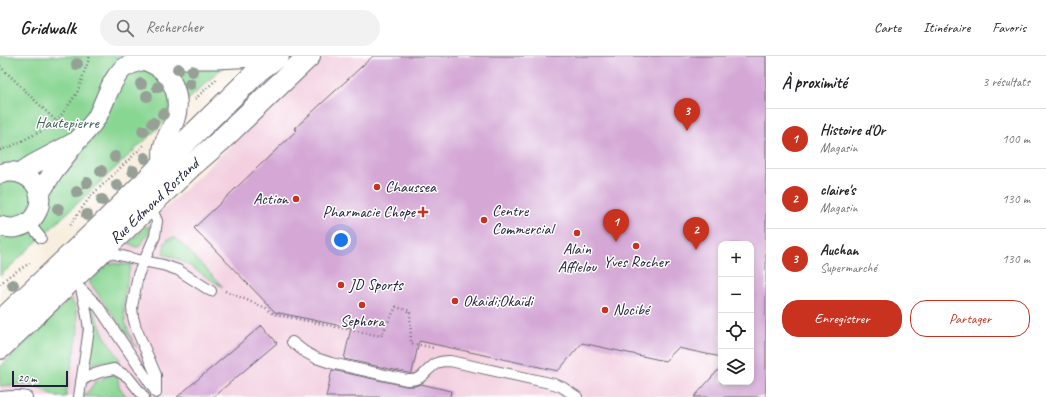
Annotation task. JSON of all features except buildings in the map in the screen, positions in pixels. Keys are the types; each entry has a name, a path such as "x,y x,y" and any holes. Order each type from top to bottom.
{"street":[{"path":"40,194 53,172 77,141 88,130 96,118 114,81 124,68 144,60 240,58 262,56"},
{"name":"Rue Edmond Rostand","path":"0,322 102,225 260,70 278,56"},
{"name":"Rue Edmond Rostand","path":"0,348 309,56"},
{"path":"144,60 160,68 168,77 175,89 177,109 175,119 163,148 163,164"},
{"path":"20,173 77,141"},
{"path":"0,174 11,171 29,177 36,184 40,194 40,204 37,213 29,223 16,228 0,226"}],"lane":[{"path":"150,205 157,221 155,236 138,275 132,312 136,328 156,375 158,395"},
{"path":"29,223 41,238"},
{"path":"102,251 163,265 178,270 211,291"},
{"path":"79,397 89,329 81,289 98,306 158,395"},
{"path":"292,342 316,358 331,363 407,380 420,378 432,366 438,363 450,362 554,384 562,387 577,397"},
{"path":"81,381 98,372 114,369 128,377 144,397"},
{"path":"0,397 27,397"}],"path":[{"path":"0,150 10,147 57,122 77,93 90,56"},
{"path":"175,119 240,58"},
{"path":"0,66 57,122"},
{"path":"65,230 90,197 148,142"},
{"path":"0,284 34,259"},
{"path":"224,290 266,308 274,314 381,336 396,307 410,311 411,343 434,348"}],"shaded area":[{"name":"Centre Commercial","path":"324,56 766,56 766,397 0,397 0,367"}],"green space":[{"name":"Hautepierre","path":"0,56 235,56 0,276"},
{"path":"148,225 150,229 148,234 139,247 129,243"},
{"path":"172,238 176,238 223,287 187,264 163,254 165,242"},
{"path":"109,263 131,265 125,292 124,312 128,330 137,348 89,282"},
{"path":"70,299 76,310 78,330 66,397 57,397 40,388 21,384 0,386 0,367"},
{"path":"87,300 93,309 104,335 120,360 116,362 101,361 87,366"},
{"path":"112,374 118,377 119,387 127,397 83,397 83,394 88,392 95,382"}],"place":[{"name":"Auchan","path":"687,131"},
{"name":"Chaussea","path":"377,187"},
{"name":"Action","path":"296,199"},
{"name":"Pharmacie Chope","path":"423,212"},
{"name":"Centre Commercial","path":"484,220"},
{"name":"Alain Afflelou","path":"577,233"},
{"name":"Histoire d'Or","path":"616,242"},
{"name":"Yves Rocher","path":"636,246"},
{"name":"claire's","path":"696,250"},
{"name":"JD Sports","path":"341,285"},
{"name":"Okaidi;Okaïdi","path":"455,301"},
{"name":"Sephora","path":"362,305"},
{"name":"Nocibé","path":"605,310"}]}
